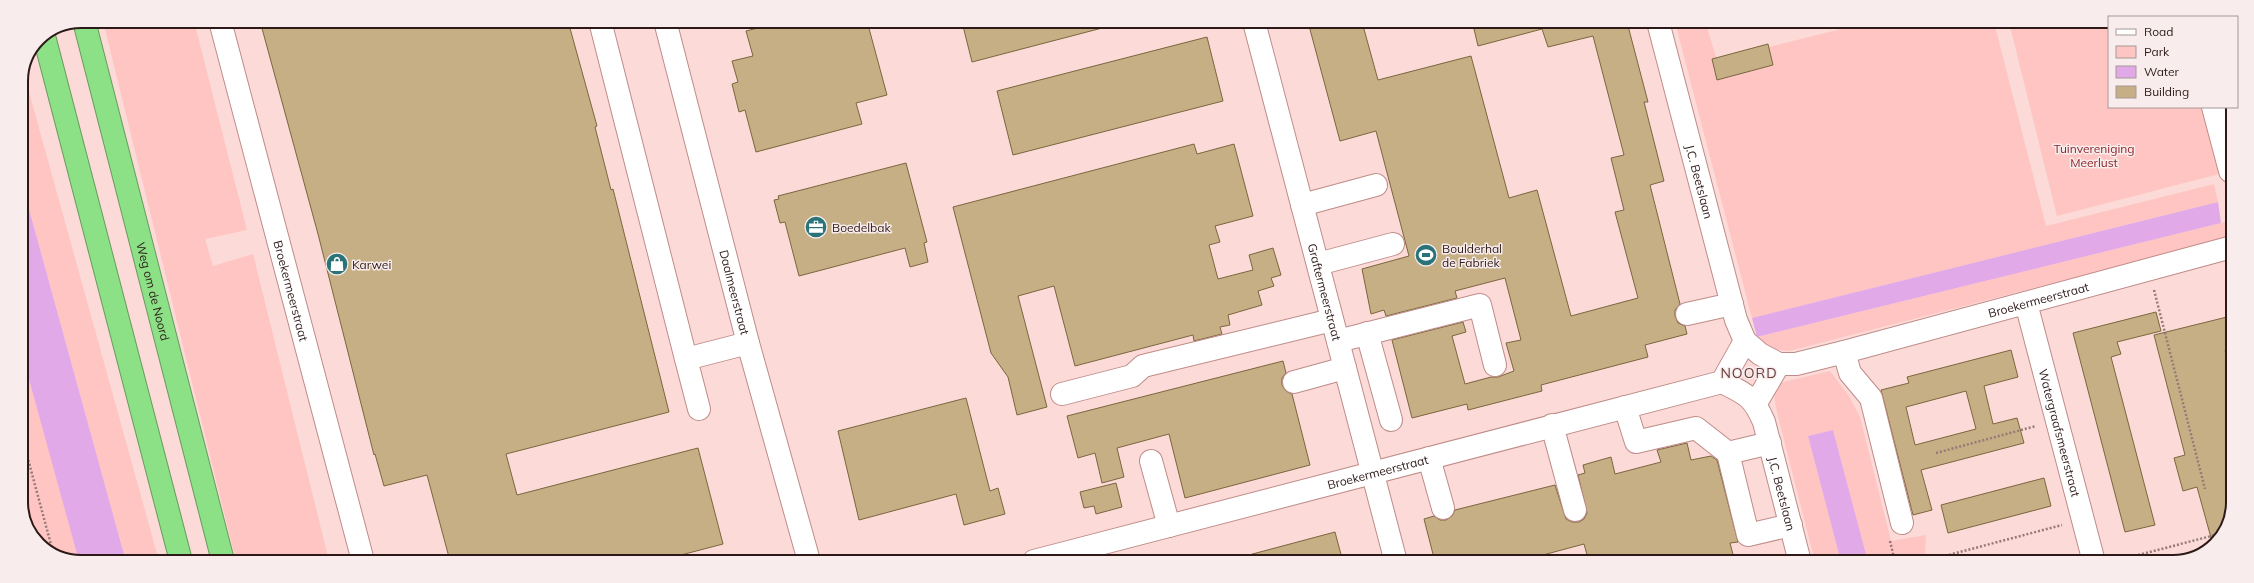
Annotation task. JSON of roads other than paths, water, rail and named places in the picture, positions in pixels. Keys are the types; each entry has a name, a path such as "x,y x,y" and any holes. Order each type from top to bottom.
{"highway":[{"name":"Weg om de Noord","path":"86,28 221,555"},
{"path":"45,41 179,555"}],"street":[{"name":"Broekermeerstraat","path":"222,28 361,555"},
{"path":"602,28 699,409"},
{"name":"Daalmeerstraat","path":"667,28 748,343 807,555"},
{"name":"Graftermeerstraat","path":"1256,28 1394,555"},
{"name":"J.C. Beetslaan","path":"1660,28 1732,304 1745,341"},
{"path":"2214,108 2226,155"},
{"path":"1302,205 1376,185"},
{"path":"1318,264 1393,244"},
{"name":"Broekermeerstraat","path":"1779,364 1796,364 1844,352 2226,249"},
{"name":"Watergraafsmeerstraat","path":"2026,303 2092,555"},
{"path":"1338,341 1480,304 1495,364"},
{"path":"1687,314 1732,304"},
{"path":"1062,394 1132,376 1143,366 1332,320"},
{"path":"1368,333 1391,420"},
{"path":"1745,341 1760,354 1779,364 1756,403 1740,390 1722,382 1745,341"},
{"path":"686,359 748,343"},
{"path":"1844,352 1850,373 1871,398 1902,523"},
{"path":"1294,382 1345,368"},
{"name":"Broekermeerstraat","path":"1081,555 1169,526 1552,425 1722,382"},
{"name":"J.C. Beetslaan","path":"1756,403 1770,444 1798,555"},
{"path":"1625,406 1636,442 1696,428 1728,454 1748,535 1791,525"},
{"path":"1552,425 1575,510"},
{"path":"1728,454 1770,444"},
{"path":"1430,458 1443,508"},
{"path":"1151,461 1169,526"}],"water":[{"path":"2218,202 2221,223 1757,337 1752,318"},
{"path":"28,205 124,555 77,555 28,375"},
{"path":"1833,430 1866,555 1839,555 1808,436"}],"place":[{"name":"Boedelbak","path":"816,227"},
{"name":"Boulderhal de Fabriek","path":"1426,255"},
{"name":"Karwei","path":"337,264"}],"district":[{"name":"NOORD","path":"1749,373"}],"park label":[{"name":"Tuinvereniging Meerlust","path":"2094,155"}]}
